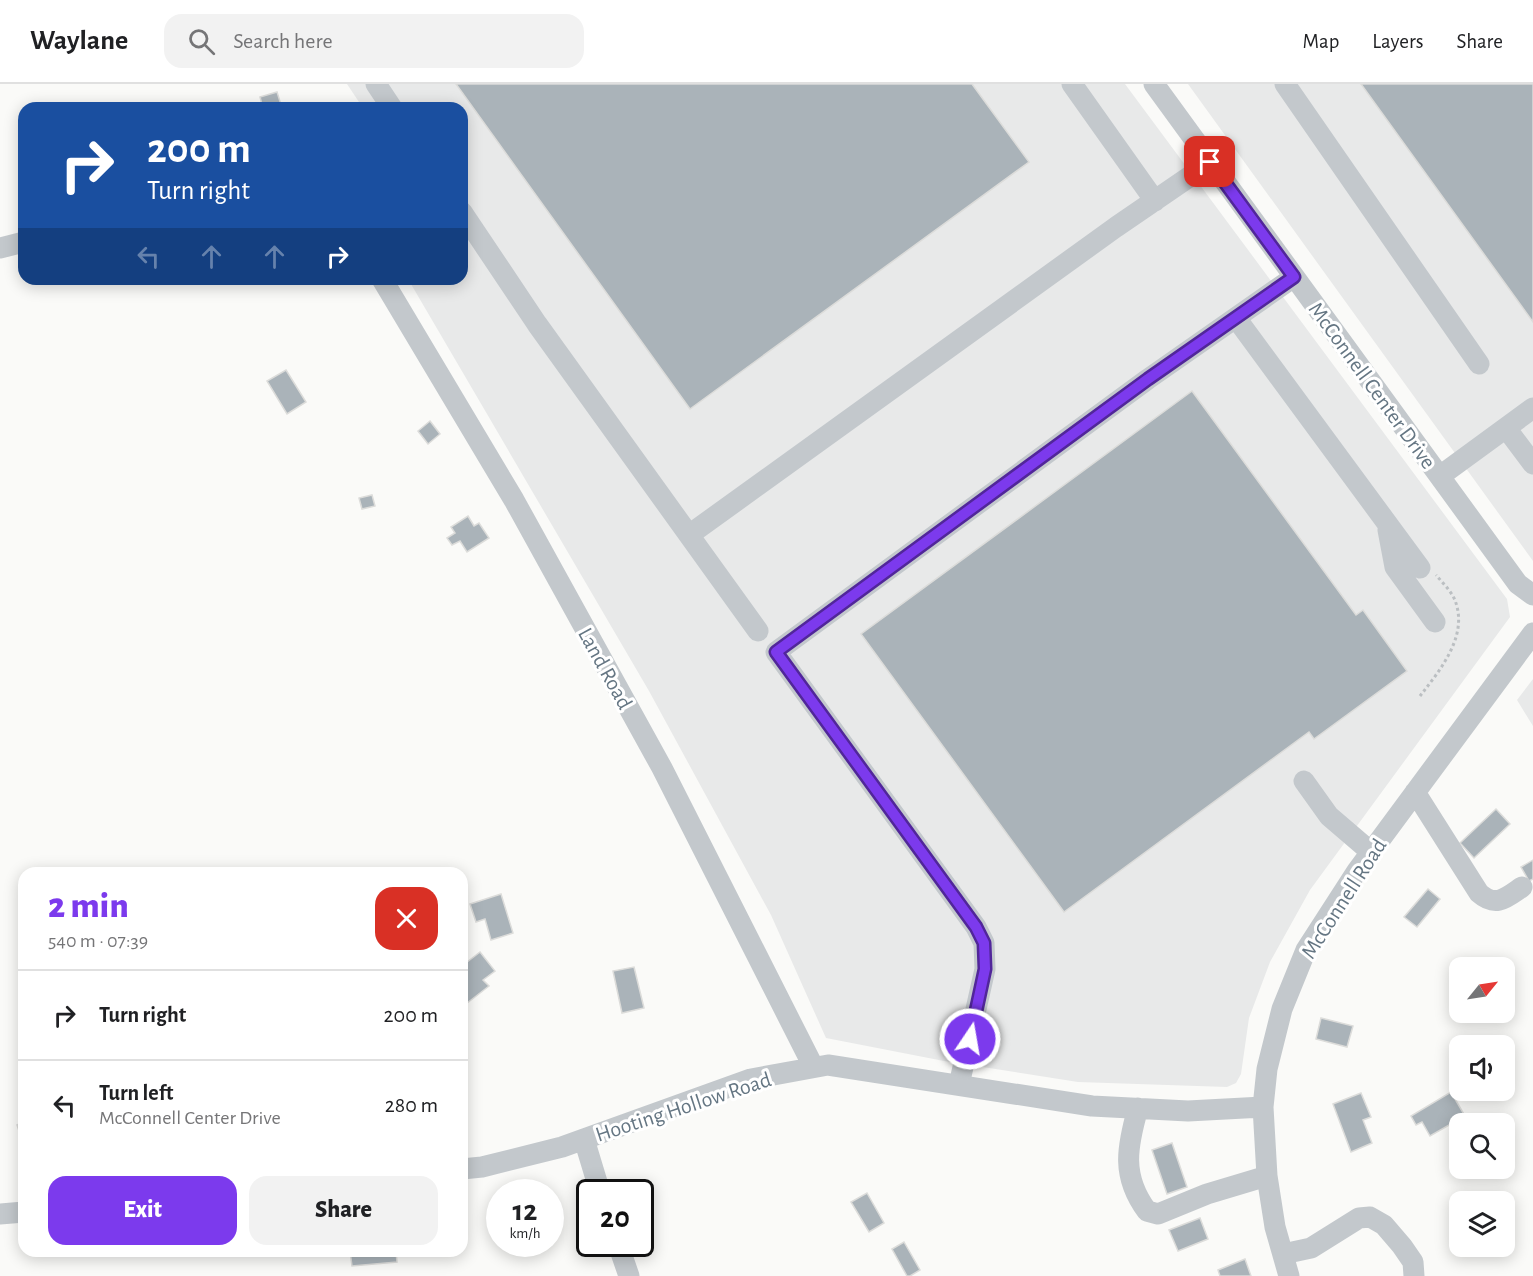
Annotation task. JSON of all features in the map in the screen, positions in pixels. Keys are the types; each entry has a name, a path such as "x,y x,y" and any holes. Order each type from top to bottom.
{"street":[{"path":"376,84 388,102"},
{"path":"1072,84 1155,201"},
{"name":"McConnell Center Drive","path":"1154,84 1518,584 1533,595"},
{"path":"1285,84 1479,364"},
{"path":"689,535 1210,162"},
{"path":"468,221 537,324 758,631"},
{"path":"0,248 18,244"},
{"path":"959,1085 985,969 984,943 976,927 776,652 1148,379 1294,277"},
{"name":"Land Road","path":"386,285 514,500 662,768 813,1066"},
{"path":"1236,318 1420,568"},
{"path":"1440,476 1533,408"},
{"path":"1506,428 1533,464"},
{"path":"1387,523 1395,567 1435,622"},
{"name":"McConnell Road","path":"1289,1276 1275,1227 1267,1176 1263,1107 1267,1069 1281,1009 1306,950 1371,852 1533,633"},
{"path":"1304,781 1329,816 1371,852"},
{"path":"1415,792 1479,892 1487,900 1496,901 1510,896 1522,887"},
{"name":"Hooting Hollow Road","path":"468,1168 562,1147 751,1079 813,1066 828,1065 1092,1106 1188,1111 1263,1107"},
{"path":"1138,1108 1130,1134 1129,1175 1138,1198 1147,1211 1158,1214 1207,1194 1267,1176"},
{"path":"584,1139 596,1179"},
{"path":"0,1214 18,1212"},
{"path":"1283,1254 1311,1248 1359,1218 1370,1217 1384,1225 1402,1246 1413,1262 1414,1276"},
{"path":"622,1257 629,1276"}],"shaded area":[{"path":"347,84 1125,84 1507,599 1510,617 1310,890 1270,962 1249,1018 1241,1074 1236,1083 1227,1087 1078,1082 944,1061 826,1038 771,915 649,691 412,285 468,285 468,102 359,102"},
{"path":"1188,84 1533,84 1533,561"},
{"path":"1533,679 1533,726 1517,700"}],"building":[{"path":"456,84 972,84 1029,162 690,409"},
{"path":"1361,84 1533,84 1533,322"},
{"path":"277,92 280,102 261,102 260,97"},
{"path":"286,370 306,402 287,414 267,381"},
{"path":"1192,391 1356,615 1363,610 1407,671 1314,739 1309,732 1064,912 861,634"},
{"path":"430,421 440,434 428,444 418,431"},
{"path":"372,495 375,506 362,509 359,498"},
{"path":"468,516 474,526 479,523 489,538 467,552 460,541 452,545 447,538 455,533 451,527"},
{"path":"1496,809 1510,824 1474,858 1460,843"},
{"path":"1533,860 1533,879 1529,881 1521,867"},
{"path":"1428,889 1440,899 1417,927 1404,917"},
{"path":"501,894 513,933 491,940 485,919 476,922 470,904"},
{"path":"480,952 495,971 483,980 489,986 468,1002 468,961"},
{"path":"634,967 644,1008 622,1013 613,971"},
{"path":"1321,1018 1353,1026 1347,1047 1316,1039"},
{"path":"1361,1093 1371,1117 1363,1120 1372,1143 1351,1152 1333,1104"},
{"path":"1449,1093 1449,1101 1456,1101 1463,1113 1449,1113 1449,1125 1430,1136 1422,1122 1416,1125 1411,1116"},
{"path":"1172,1143 1187,1187 1167,1194 1152,1150"},
{"path":"867,1193 884,1223 869,1232 851,1202"},
{"path":"1200,1218 1208,1239 1178,1251 1169,1230"},
{"path":"904,1242 920,1270 910,1276 907,1276 892,1249"},
{"path":"351,1257 397,1257 397,1262 352,1266"},
{"path":"1245,1259 1251,1276 1220,1276 1218,1270"}],"route":[{"path":"970,1039 985,969 984,943 976,927 776,652 1148,379 1294,277 1210,162"}]}
